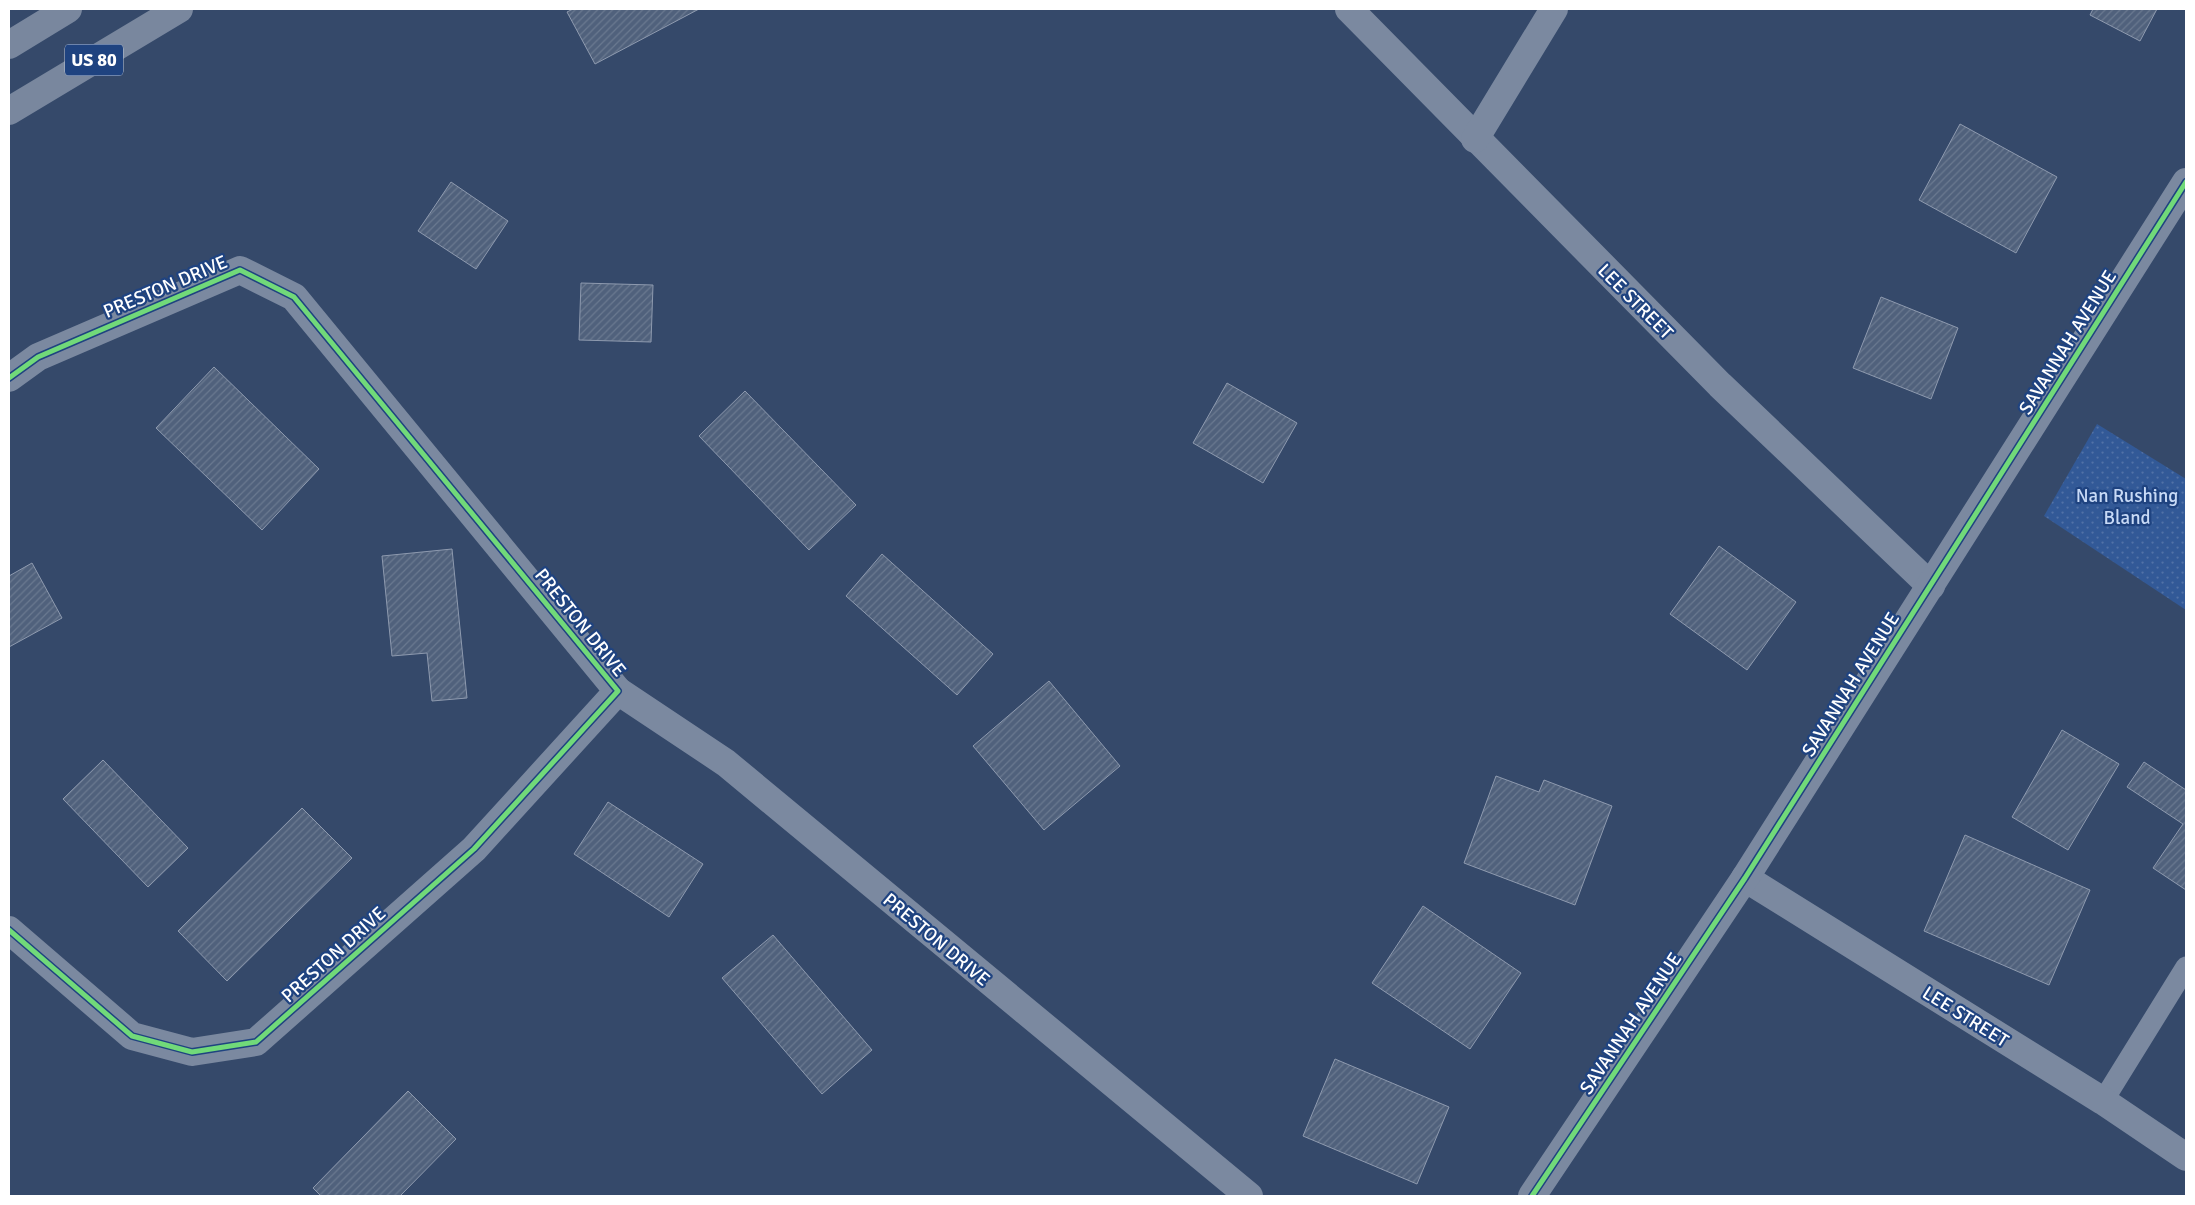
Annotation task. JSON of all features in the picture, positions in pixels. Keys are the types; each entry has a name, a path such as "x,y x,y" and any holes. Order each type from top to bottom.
{"main road":[{"path":"9,45 68,9"},
{"name":"US 80","path":"9,111 178,9"}],"street":[{"name":"LEE STREET","path":"1349,9 1720,385 1930,586"},
{"path":"1476,139 1554,9"},
{"name":"SAVANNAH AVENUE","path":"1532,1196 1744,878 2186,182"},
{"name":"PRESTON DRIVE","path":"9,378 38,357 240,270 294,297 618,691 726,763 1250,1196"},
{"name":"PRESTON DRIVE","path":"9,930 132,1036 192,1052 256,1042 474,848 618,691"},
{"name":"LEE STREET","path":"1744,878 2103,1101 2186,1157"}],"lane":[{"path":"2103,1101 2186,967"}],"green space":[{"name":"Nan Rushing Bland","path":"2097,424 2186,479 2186,610 2044,516"}],"building":[{"path":"573,9 699,9 595,64 567,12"},
{"path":"2093,9 2157,9 2140,41 2090,15"},
{"path":"1960,124 2057,177 2016,253 1919,200"},
{"path":"451,182 508,221 476,269 418,231"},
{"path":"581,283 653,285 651,342 579,340"},
{"path":"1881,297 1958,328 1931,399 1853,368"},
{"path":"214,367 319,469 262,530 156,428"},
{"path":"1227,383 1297,423 1263,483 1193,443"},
{"path":"745,391 856,505 809,550 699,436"},
{"path":"1719,546 1796,602 1747,670 1670,614"},
{"path":"452,549 467,698 432,701 427,653 392,656 382,556"},
{"path":"882,554 993,654 957,695 846,596"},
{"path":"32,563 62,618 9,647 9,576"},
{"path":"1049,681 1120,766 1044,830 973,746"},
{"path":"2062,730 2119,764 2068,850 2012,817"},
{"path":"103,760 188,848 148,887 63,799"},
{"path":"2144,762 2186,790 2186,890 2153,868 2183,824 2127,787"},
{"path":"1496,776 1539,792 1544,780 1612,806 1575,905 1464,863"},
{"path":"608,802 703,864 669,917 574,854"},
{"path":"302,808 352,858 227,981 178,931"},
{"path":"1965,835 2090,890 2049,985 1924,931"},
{"path":"1423,906 1521,973 1470,1049 1372,983"},
{"path":"773,935 872,1050 822,1094 722,978"},
{"path":"1335,1059 1449,1107 1417,1184 1303,1136"},
{"path":"408,1091 456,1139 400,1196 321,1196 313,1188"}],"cycle path":[{"path":"1532,1196 1745,878 2186,182"},
{"path":"9,378 38,357 240,270 294,297 618,691 474,849 256,1042 192,1052 132,1036 9,930"}]}
